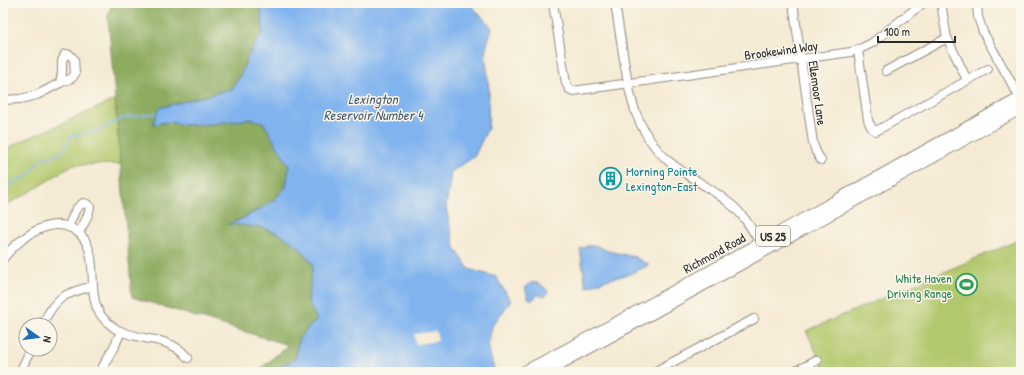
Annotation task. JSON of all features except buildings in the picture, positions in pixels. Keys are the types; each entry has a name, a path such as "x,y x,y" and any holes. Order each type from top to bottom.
{"highway":[{"name":"Richmond Road","path":"544,372 613,335 964,129 1021,99"},
{"name":"Richmond Road","path":"529,371 599,332 763,247 1021,108"}],"street":[{"name":"Brookewind Way","path":"554,3 565,78 569,89 573,91 858,50 877,40 923,3"},
{"path":"615,3 633,106 643,129 654,146 667,159 729,202 743,217 763,247"},
{"name":"Ellemoor Lane","path":"793,3 812,143 821,160"},
{"path":"941,3 947,38 967,80"},
{"path":"976,3 983,32 1021,99"},
{"path":"886,71 947,38"},
{"path":"858,50 868,120 871,127 875,130 879,130 988,69"},
{"path":"3,100 20,99 37,95 60,83"},
{"path":"68,227 76,209 83,203 87,204 90,207 89,211 79,233"},
{"path":"3,259 13,247 31,234 45,227 62,225 72,228 86,241 90,252 94,296 100,316 126,334 169,344 178,348 188,358"},
{"path":"45,317 56,301 70,292 93,286"},
{"path":"654,372 754,319"},
{"path":"100,372 121,331"},
{"path":"20,372 27,357"},
{"path":"794,372 818,360"}],"green space":[{"path":"112,3 260,3 263,32 249,54 241,74 232,89 159,108 153,124 168,122 183,125 210,124 250,119 263,122 289,166 286,187 274,200 258,210 229,224 261,227 280,234 299,247 313,264 308,302 317,319 299,338 295,360 266,372 257,372 288,345 132,297 108,16"},
{"path":"115,100 121,164 72,165 35,189 3,207 3,152 15,144"},
{"name":"White Haven Driving Range","path":"1021,239 1021,363 1009,366 997,372 826,372 806,331"}],"water":[{"name":"Lexington Reservoir Number 4","path":"260,3 469,3 492,28 485,51 489,90 488,128 474,157 451,172 446,208 455,248 469,269 496,277 511,301 492,326 488,345 494,370 493,372 266,372 295,360 299,338 317,319 308,302 313,264 299,247 280,234 261,227 228,224 240,220 274,200 286,187 289,166 263,122 250,119 210,124 183,125 168,122 153,124 159,108 232,89 241,74 249,54 263,32"},
{"path":"595,245 608,251 635,257 645,263 648,263 647,266 630,274 586,287 580,249"},
{"path":"533,282 543,286 548,292 547,295 537,295 534,299 529,299 525,289"}],"pier":[{"path":"436,331 438,341 416,344 414,335"}],"waterway":[{"path":"3,190 7,190 12,183 29,174 41,159 62,153 71,136 95,131 124,118 157,113"}],"place":[{"name":"Morning Pointe Lexington-East","path":"611,178"},
{"name":"White Haven Driving Range","path":"967,285"}]}
